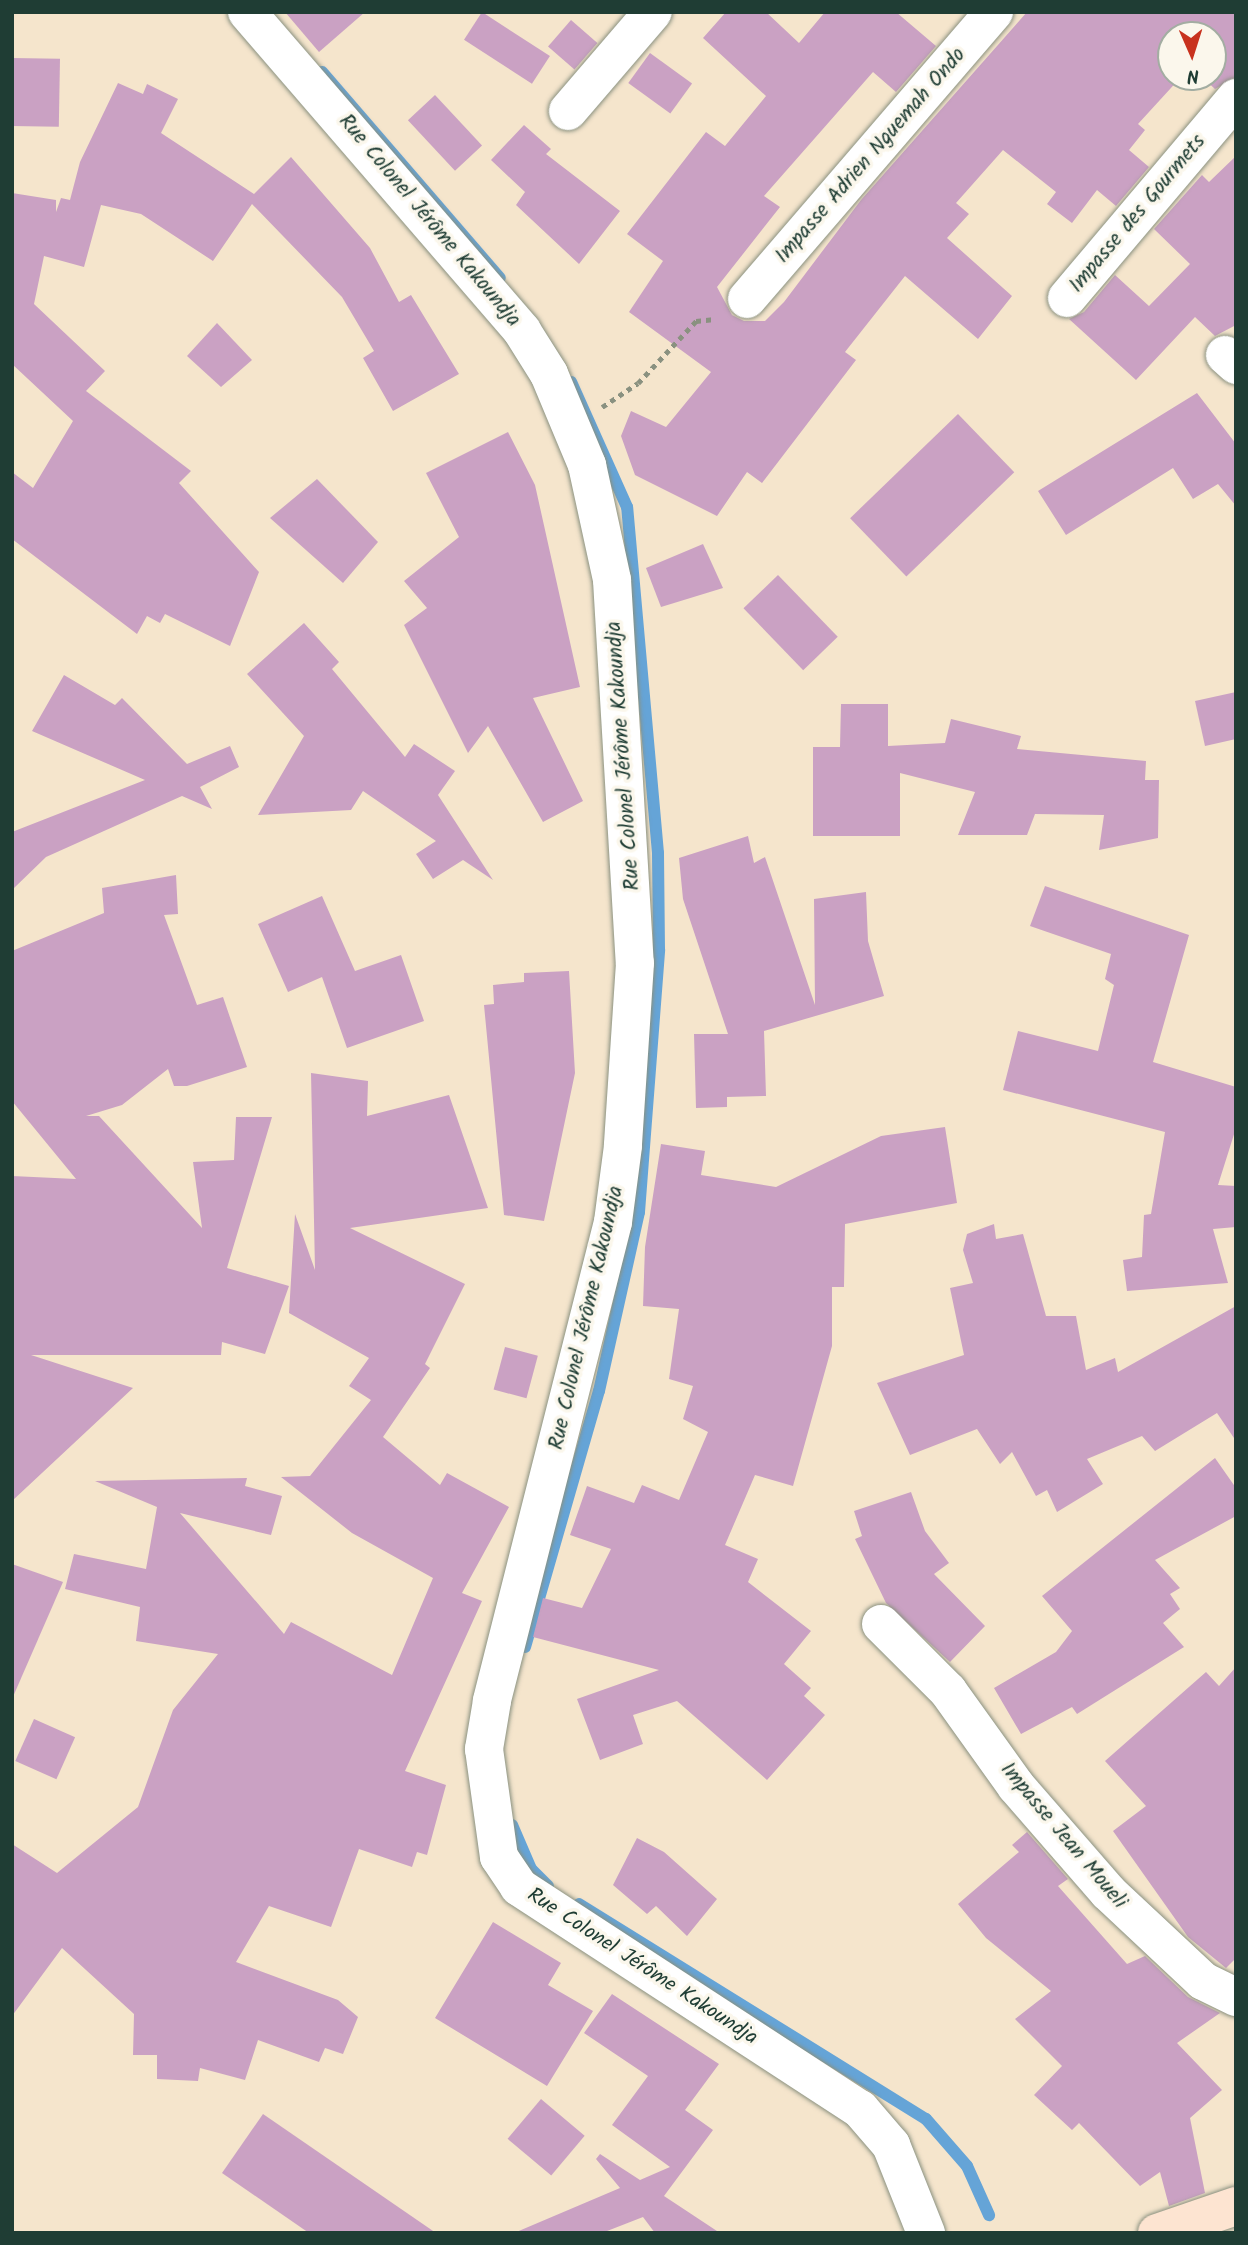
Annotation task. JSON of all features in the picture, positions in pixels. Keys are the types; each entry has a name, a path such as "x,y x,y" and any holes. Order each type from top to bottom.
{"main road":[{"path":"1157,2233 1236,2206"}],"street":[{"name":"Rue Colonel Jérôme Kakoundja","path":"247,12 522,331 549,374 587,466 612,580 635,963 624,1146 613,1222 492,1701 484,1749 499,1857 519,1887 860,2109 891,2146 926,2233"},
{"path":"568,111 653,12"},
{"name":"Impasse Adrien Nguemah Ondo","path":"747,299 994,12"},
{"name":"Impasse des Gourmets","path":"1066,298 1236,98"},
{"name":"Impasse Jean Moueli","path":"881,1624 948,1691 1016,1786 1108,1892 1203,1981 1236,1997"}],"path":[{"path":"600,408 638,383 695,321 722,319 747,299"}],"building":[{"path":"285,12 365,12 319,52"},
{"path":"482,12 550,56 532,84 464,40"},
{"path":"726,12 766,12 799,43 825,12 896,12 936,46 896,92 873,72 764,196 780,207 717,287 732,315 744,321 765,321 784,302 861,200 1027,12 1236,12 1236,77 1227,82 1227,21 1157,21 1157,91 1168,91 1138,124 1145,130 1129,150 1149,167 1116,206 1097,190 1072,223 1047,204 1056,192 1003,150 956,203 969,214 947,238 1012,296 978,339 905,276 845,352 856,360 762,483 747,472 717,516 635,475 621,436 631,411 666,427 711,372 629,312 663,261 627,234 706,132 725,146 766,96 703,38"},
{"path":"571,20 597,43 574,69 548,46"},
{"path":"650,53 692,84 670,113 628,83"},
{"path":"12,58 60,59 59,127 12,126"},
{"path":"118,83 143,94 147,84 178,99 161,133 254,194 291,157 370,248 399,302 411,295 459,374 393,411 363,358 374,351 342,297 252,204 213,261 141,214 101,205 84,267 44,256 34,304 105,371 86,391 191,471 179,483 259,572 230,646 165,614 160,623 147,616 137,634 12,539 12,472 33,488 73,421 12,364 12,193 56,200 56,212 61,198 70,200 80,162"},
{"path":"435,95 482,145 455,171 408,120"},
{"path":"524,125 551,149 546,154 620,211 579,264 516,205 525,192 491,160"},
{"path":"1236,156 1236,325 1215,336 1195,317 1136,380 1069,319 1084,312 1115,275 1149,306 1190,264 1154,229 1202,175 1209,182"},
{"path":"217,323 252,360 221,387 187,356"},
{"path":"1197,393 1236,444 1236,506 1218,484 1193,499 1173,468 1066,535 1038,491"},
{"path":"958,414 1014,472 906,576 850,518"},
{"path":"508,432 535,485 580,687 533,698 583,801 543,822 488,726 468,753 404,625 427,608 404,581 459,537 426,473"},
{"path":"317,479 378,542 343,583 270,518"},
{"path":"703,544 723,588 661,607 646,568"},
{"path":"778,575 838,637 803,670 743,608"},
{"path":"304,623 339,662 332,669 405,757 414,744 455,771 438,795 493,880 463,860 433,879 416,854 436,841 363,791 351,810 258,815 304,736 247,674"},
{"path":"64,675 115,705 122,698 187,764 230,746 239,767 200,787 212,809 182,796 46,857 12,890 12,832 145,780 32,731"},
{"path":"1236,692 1236,739 1205,746 1195,701"},
{"path":"841,704 888,704 888,746 945,743 951,719 1021,736 1017,749 1146,761 1145,780 1159,780 1158,838 1099,850 1104,815 1035,814 1027,835 958,835 975,792 900,773 900,836 813,836 813,747 840,747"},
{"path":"748,836 754,863 765,857 815,1005 814,899 866,892 868,941 884,996 764,1031 766,1096 727,1097 727,1107 696,1108 694,1034 728,1034 683,899 679,858"},
{"path":"176,875 178,914 164,915 197,1005 223,997 247,1067 187,1086 174,1086 168,1069 122,1105 86,1116 99,1116 202,1228 193,1162 234,1160 236,1117 272,1117 227,1268 289,1286 265,1354 222,1342 221,1355 31,1355 133,1388 12,1501 12,1176 76,1179 12,1101 12,951 104,913 102,888"},
{"path":"1045,886 1189,935 1153,1062 1236,1087 1236,1128 1218,1185 1236,1186 1236,1227 1213,1229 1228,1283 1127,1291 1123,1260 1142,1257 1144,1215 1151,1214 1165,1132 1003,1090 1018,1031 1098,1051 1114,985 1105,979 1111,954 1030,926"},
{"path":"322,896 355,971 401,955 424,1021 347,1048 322,977 288,992 258,924"},
{"path":"569,971 575,1073 544,1221 504,1215 484,1005 494,1004 493,985 524,982 524,973"},
{"path":"311,1073 368,1081 367,1116 449,1095 488,1208 350,1228 465,1284 425,1364 430,1368 383,1437 440,1485 447,1473 509,1507 462,1593 482,1601 405,1771 446,1785 427,1855 417,1852 412,1867 359,1849 331,1927 269,1906 236,1962 338,2000 358,2017 343,2054 325,2048 319,2062 258,2040 245,2080 200,2068 198,2081 157,2079 157,2055 133,2055 134,2014 62,1948 12,2016 12,1844 57,1873 138,1807 173,1710 218,1654 136,1641 140,1607 65,1589 74,1554 146,1569 157,1507 95,1481 247,1478 245,1486 282,1496 271,1535 180,1513 284,1634 291,1622 392,1675 433,1578 352,1533 281,1477 310,1476 371,1400 349,1386 369,1358 289,1313 295,1214 315,1270"},
{"path":"945,1127 957,1203 845,1224 844,1287 832,1287 832,1346 793,1486 755,1475 725,1545 758,1559 748,1582 811,1631 784,1664 811,1688 804,1696 825,1715 767,1780 677,1701 633,1715 643,1744 600,1760 577,1699 659,1670 533,1637 543,1598 582,1608 611,1549 570,1535 587,1486 634,1503 642,1485 679,1500 708,1432 683,1419 693,1386 669,1379 679,1309 643,1306 645,1247 661,1144 705,1151 701,1175 776,1187 881,1136"},
{"path":"994,1224 996,1239 1023,1234 1046,1316 1076,1316 1086,1370 1115,1358 1118,1372 1236,1306 1236,1441 1217,1413 1155,1451 1142,1436 1087,1459 1103,1484 1057,1512 1047,1490 1036,1496 1012,1452 1000,1464 977,1429 910,1455 877,1383 964,1355 950,1288 973,1283 963,1250 967,1234"},
{"path":"505,1347 538,1356 526,1398 494,1390"},
{"path":"1215,1458 1236,1488 1236,1516 1155,1560 1180,1588 1170,1594 1180,1609 1163,1623 1184,1647 1077,1714 1072,1707 1021,1734 994,1688 1056,1652 1072,1631 1042,1596"},
{"path":"911,1492 925,1531 949,1563 934,1574 985,1626 950,1662 886,1603 855,1539 862,1536 854,1511"},
{"path":"12,1564 63,1582 12,1699"},
{"path":"1236,1667 1236,1958 1226,1968 1188,1937 1113,1831 1146,1806 1105,1761 1206,1672 1219,1686"},
{"path":"34,1719 75,1737 56,1779 15,1761"},
{"path":"1027,1832 1068,1879 1058,1886 1127,1964 1145,1956 1188,1997 1220,2013 1177,2043 1222,2090 1190,2118 1205,2193 1169,2206 1160,2172 1140,2186 1079,2123 1072,2130 1034,2095 1062,2066 1015,2019 1051,1991 986,1938 958,1904 1019,1852 1012,1845"},
{"path":"637,1838 664,1852 717,1899 687,1936 656,1906 647,1914 613,1885"},
{"path":"493,1922 561,1963 548,1985 593,2011 547,2086 435,2018"},
{"path":"612,1994 719,2064 685,2110 713,2130 664,2196 720,2233 655,2233 643,2217 602,2233 514,2233 620,2188 596,2159 600,2154 640,2180 670,2167 612,2125 648,2076 584,2033"},
{"path":"541,2099 585,2136 551,2175 508,2139"},
{"path":"263,2114 436,2233 309,2233 222,2173"}],"waterway":[{"path":"322,72 500,278"},
{"path":"525,1647 599,1391 639,1212 659,950 658,853 627,507 571,382"},
{"path":"512,1825 531,1869 548,1886"},
{"path":"579,1904 926,2119 967,2166 989,2215"}]}
